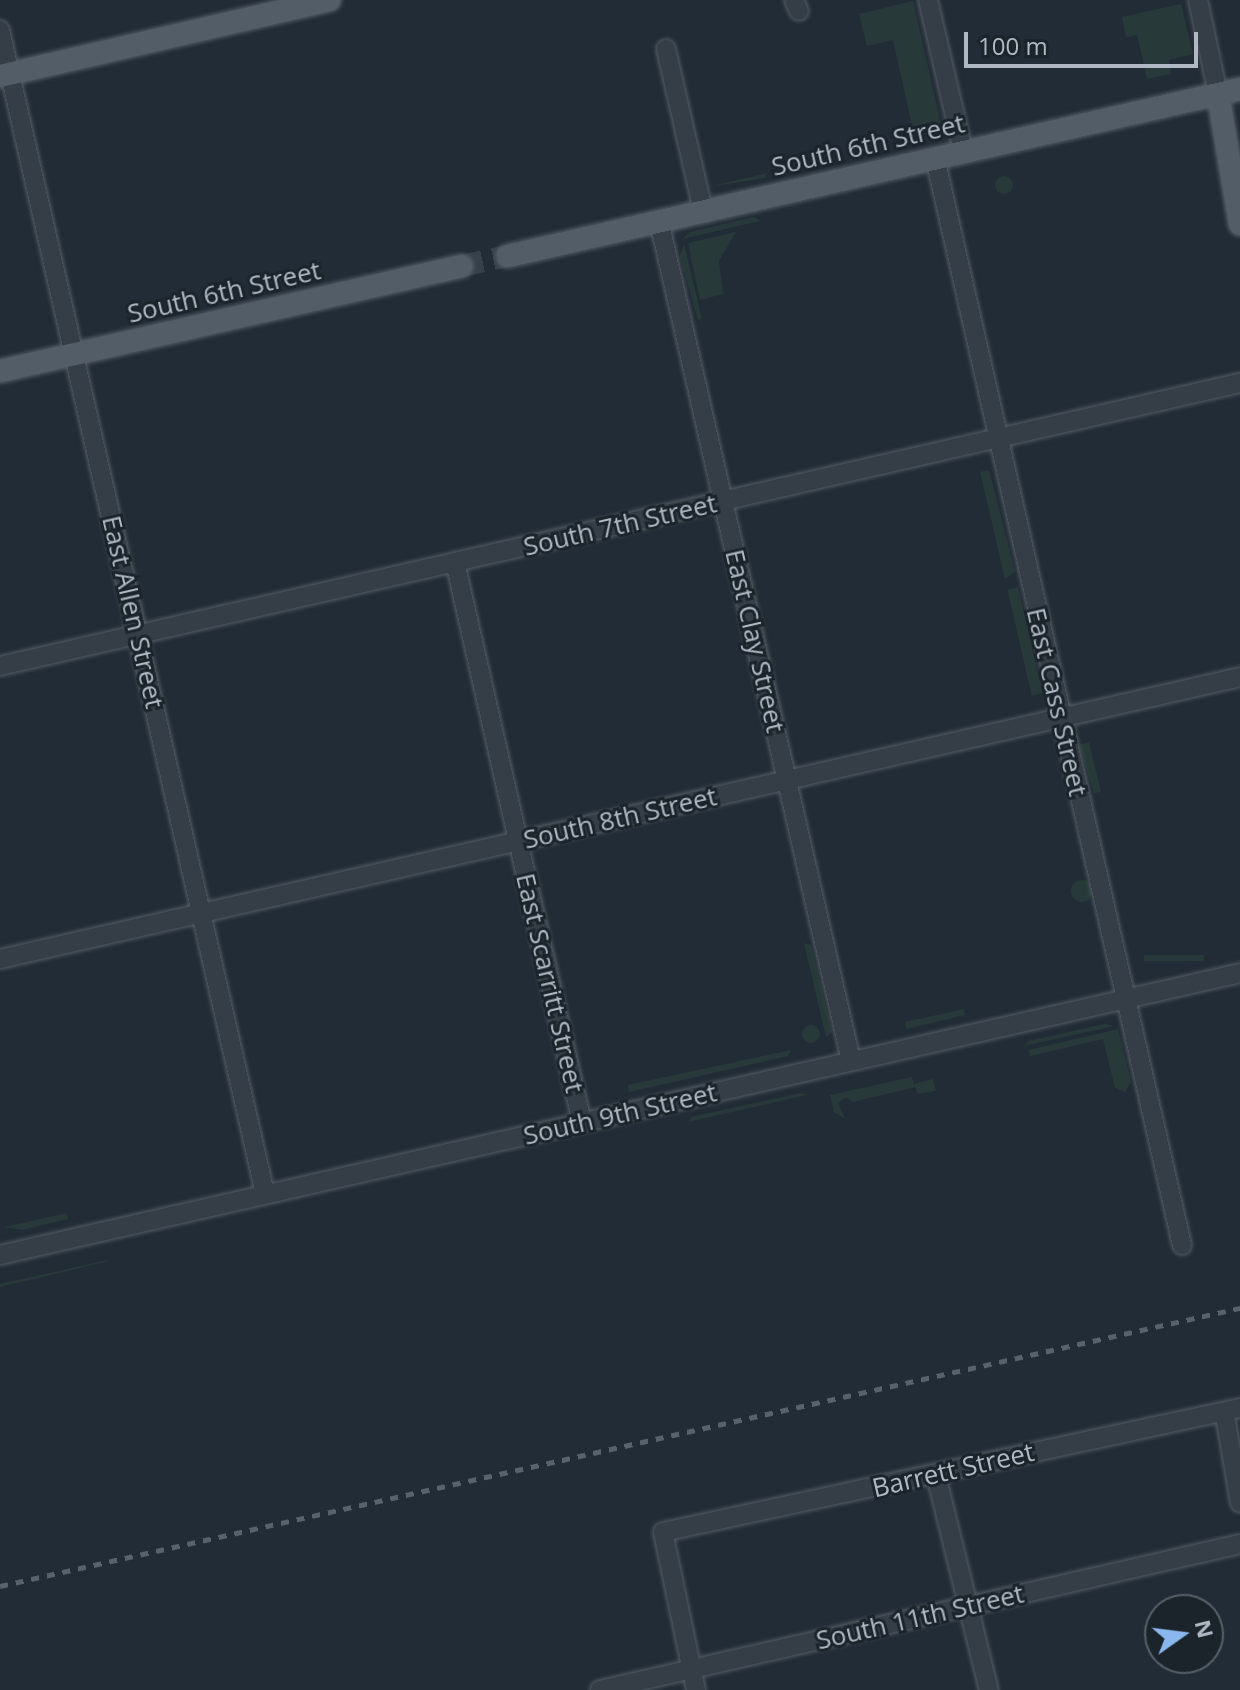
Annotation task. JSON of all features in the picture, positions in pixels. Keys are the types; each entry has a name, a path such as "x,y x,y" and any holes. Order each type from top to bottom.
{"main road":[{"path":"5,74 329,0"},
{"path":"1229,92 1240,224"},
{"name":"South 6th Street","path":"508,256 1229,92"},
{"name":"South 6th Street","path":"0,371 461,266"}],"street":[{"path":"928,0 963,151"},
{"path":"1198,0 1229,92"},
{"name":"East Allen Street","path":"0,30 5,74 204,913 265,1194"},
{"path":"666,49 703,211"},
{"name":"East Cass Street","path":"935,158 1182,1245"},
{"name":"East Clay Street","path":"659,221 851,1061"},
{"name":"South 7th Street","path":"0,666 1240,383"},
{"name":"East Scarritt Street","path":"455,562 582,1123"},
{"name":"South 8th Street","path":"0,959 1240,677"},
{"name":"South 9th Street","path":"0,1255 1240,973"},
{"path":"1233,1412 1240,1503"},
{"name":"Barrett Street","path":"691,1669 663,1532 936,1475 1200,1413 1233,1412"},
{"path":"936,1475 989,1690"},
{"name":"South 11th Street","path":"600,1690 1240,1544"},
{"path":"691,1669 696,1690"}],"green space":[{"path":"913,1 941,124 913,130 893,40 867,46 859,14"},
{"path":"1181,4 1193,54 1169,60 1171,74 1147,79 1137,35 1126,37 1122,17"},
{"path":"767,173 765,178 708,187"},
{"path":"1000,176 1008,176 1013,185 1011,192 1000,194 995,189 995,181"},
{"path":"754,217 760,221 682,239 690,232"},
{"path":"736,232 719,261 723,294 700,300 688,243"},
{"path":"684,244 702,319 698,320 680,257"},
{"path":"989,470 1015,572 1005,579 980,472"},
{"path":"1018,587 1043,693 1032,696 1007,589"},
{"path":"1089,742 1101,792 1094,793 1079,745"},
{"path":"1082,880 1090,883 1093,891 1090,899 1082,902 1074,899 1071,891 1074,883"},
{"path":"804,943 811,945 832,1032 826,1037"},
{"path":"1144,955 1204,955 1204,961 1144,961"},
{"path":"964,1009 965,1015 906,1029 905,1022"},
{"path":"1104,1024 1115,1026 1023,1046 1029,1041"},
{"path":"807,1025 815,1025 820,1034 818,1041 807,1043 802,1038 802,1030"},
{"path":"1118,1029 1131,1082 1125,1092 1115,1088 1103,1039 1030,1056 1028,1050"},
{"path":"791,1050 788,1056 629,1092 628,1085"},
{"path":"912,1077 914,1084 933,1079 936,1091 918,1094 915,1087 853,1102 846,1097 838,1103 845,1119 834,1112 830,1095"},
{"path":"801,1093 807,1095 688,1122 691,1117"},
{"path":"67,1213 68,1219 22,1230 4,1227"},
{"path":"109,1261 0,1287 0,1284"}],"tunnel":[{"path":"461,266 508,256"}],"railway":[{"path":"0,1586 1240,1308"}]}
